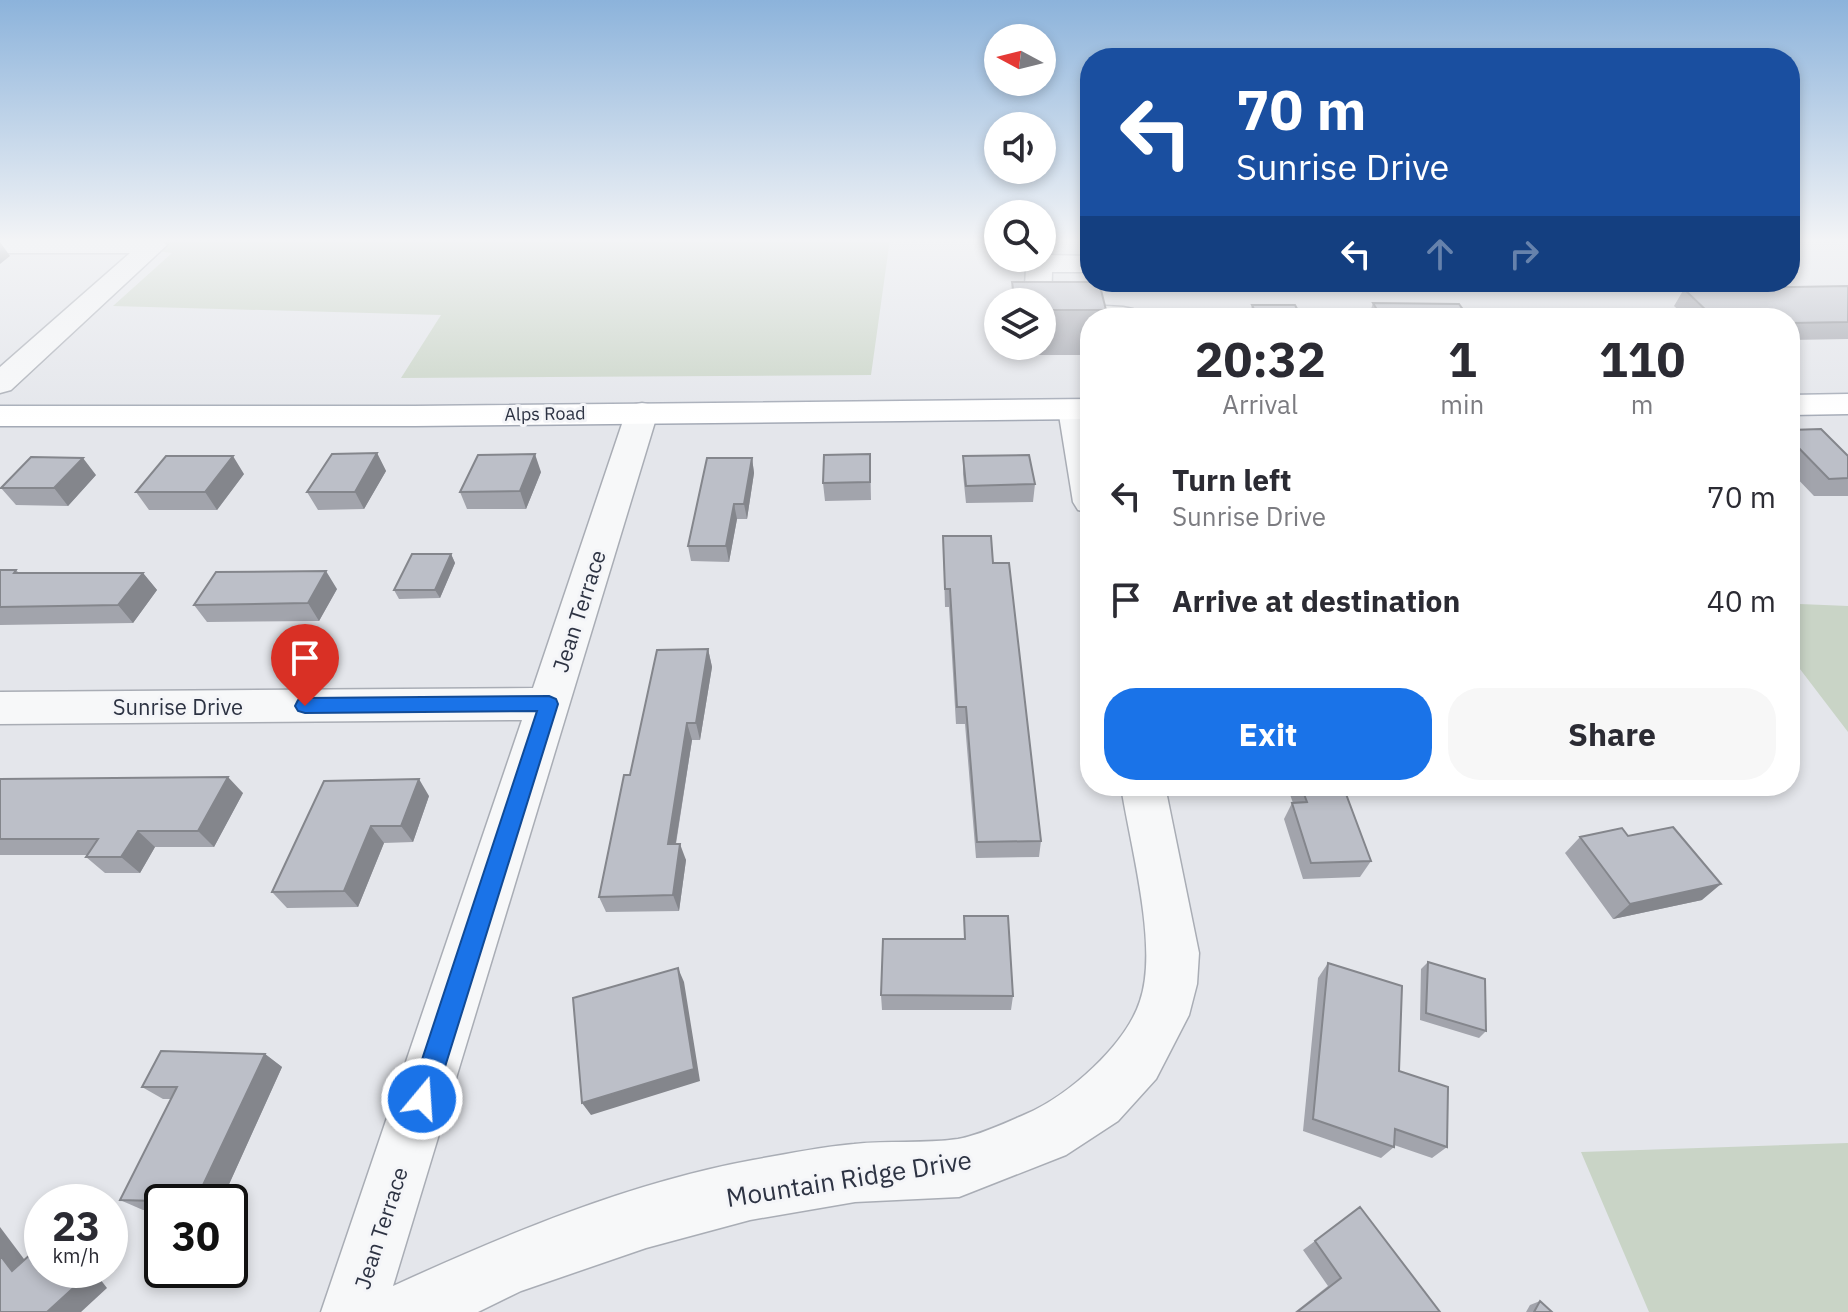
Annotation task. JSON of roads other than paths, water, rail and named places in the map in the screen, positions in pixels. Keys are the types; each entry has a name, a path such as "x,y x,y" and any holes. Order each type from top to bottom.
{"main road":[{"path":"1800,405 1848,404"},
{"name":"Alps Road","path":"0,416 415,416 1080,409"}],"street":[{"path":"0,384 90,300"},
{"path":"1056,311 1080,310"},
{"name":"Jean Terrace","path":"353,1312 642,412"},
{"name":"Sunrise Drive","path":"0,708 549,704"},
{"name":"Mountain Ridge Drive","path":"408,1312 511,1264 646,1218 750,1190 855,1173 959,1168 1046,1135 1098,1101 1137,1060 1163,1015 1171,984 1174,953 1145,796"}]}
